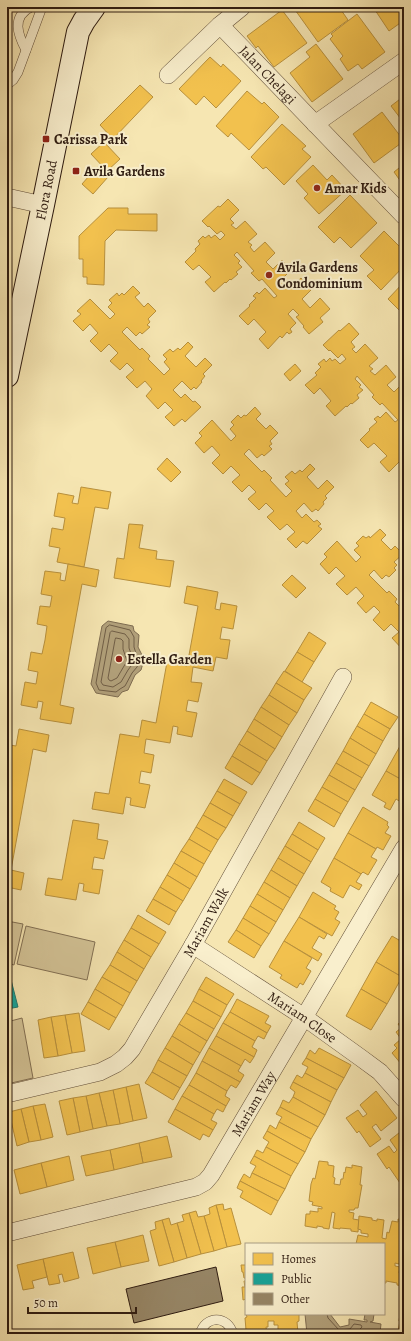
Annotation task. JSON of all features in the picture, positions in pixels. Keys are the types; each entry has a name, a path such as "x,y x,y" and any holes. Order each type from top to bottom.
{"street":[{"name":"Flora Road","path":"7,376 44,205 78,32 94,7"},
{"path":"168,75 220,25 242,7"},
{"name":"Jalan Chelagi","path":"220,25 404,216"},
{"path":"315,124 404,61"},
{"path":"7,197 44,205"},
{"name":"Mariam Walk","path":"7,1094 100,1072 116,1064 125,1057 137,1042 343,677"},
{"name":"Mariam Way","path":"7,1233 196,1187 205,1182 211,1175 404,848"},
{"name":"Mariam Close","path":"192,945 304,1017 380,1072 404,1099"}],"lane":[{"path":"26,50 20,38 18,28 22,14 31,7"},
{"path":"7,85 13,80 18,72 42,7"},
{"path":"200,1334 202,1328 207,1322 215,1320 223,1320 229,1325 233,1334"}],"shaded area":[{"path":"7,921 23,924 14,965 7,963"},
{"path":"26,926 95,942 87,980 17,964"},
{"path":"22,1018 33,1078 7,1084 7,1022"}],"water":[{"name":"Estella Garden","path":"108,621 133,626 134,631 139,635 138,647 142,655 143,663 141,670 135,675 128,690 122,692 118,697 96,693 91,684 102,626"},
{"path":"305,1315 331,1315 340,1327 349,1325 349,1319 367,1322 367,1320 364,1320 365,1315 374,1315 373,1321 370,1322 381,1324 380,1333 363,1332 362,1334 307,1334"}],"building: Homes":[{"path":"293,7 339,7 348,20 318,42"},
{"path":"373,7 404,7 404,23 403,21 389,31"},
{"path":"282,10 307,43 274,67 258,46 256,48 247,36"},
{"path":"357,14 385,52 362,69 358,64 348,71 340,59 343,56 330,39 333,36 331,34"},
{"path":"316,44 343,79 312,102 290,73 310,57 306,52"},
{"path":"210,57 221,67 223,64 241,81 216,108 204,96 196,105 179,89"},
{"path":"140,85 153,97 113,139 100,125"},
{"path":"247,91 262,104 264,102 279,117 249,150 231,133 228,137 216,126"},
{"path":"404,96 404,123 391,106"},
{"path":"382,112 404,141 374,163 353,134"},
{"path":"282,124 306,146 302,149 311,157 284,185 266,167 263,169 251,157"},
{"path":"104,142 120,159 107,171 91,154"},
{"path":"404,164 404,186 394,172"},
{"path":"313,165 327,180 332,175 346,190 319,214 304,198 308,194 296,181"},
{"path":"97,167 108,177 93,194 82,184"},
{"path":"350,195 377,223 351,248 340,237 334,243 318,227"},
{"name":"Avila Gardens Condominium","path":"228,199 239,210 230,219 234,223 231,225 236,229 245,221 257,234 248,242 252,245 250,247 254,252 265,242 275,253 266,262 273,269 282,260 291,270 283,278 291,287 301,278 311,290 302,299 310,308 320,298 330,309 320,318 323,322 309,334 296,317 299,315 293,309 288,314 296,323 290,329 292,332 289,334 287,332 282,338 280,336 268,349 259,339 266,332 254,319 248,325 239,316 256,298 253,296 257,292 259,294 265,288 274,298 277,296 262,279 259,281 251,273 254,271 237,252 234,255 240,261 238,263 242,267 236,272 238,274 231,280 230,279 226,283 225,282 214,292 205,282 211,277 199,265 193,270 185,262 196,251 195,249 200,244 198,241 203,236 205,238 209,235 211,238 215,235 220,240 225,235 221,231 217,234 202,221"},
{"path":"108,208 128,208 128,214 157,214 157,231 116,230 105,241 104,285 87,284 87,277 83,277 83,259 79,259 79,236"},
{"path":"384,231 404,251 404,266 381,290 367,276 374,270 360,256"},
{"path":"404,282 404,313 403,314 388,299"},
{"path":"133,286 140,293 135,297 144,307 148,303 156,311 148,319 150,322 147,325 150,327 142,334 140,332 136,336 127,327 122,332 140,350 142,348 150,356 148,359 164,375 170,369 164,362 167,359 163,355 170,349 173,352 178,348 180,350 188,342 193,347 185,356 196,367 205,358 212,365 203,374 205,376 196,389 194,387 191,390 182,381 173,390 181,398 185,394 201,407 185,422 182,419 174,426 165,417 173,410 165,402 158,409 146,396 152,389 145,381 137,388 126,377 134,370 127,363 120,370 110,361 118,353 109,344 101,352 90,341 98,333 90,324 83,331 73,321 81,314 77,311 90,299 110,319 115,314 108,307 112,303 109,300 117,293 119,296 122,293 124,295"},
{"name":"Avila Gardens Condominium","path":"349,323 359,334 351,342 355,347 352,349 356,353 365,344 378,358 369,366 373,369 370,371 375,375 386,365 396,377 387,385 394,392 403,383 404,384 404,460 401,460 389,472 380,462 387,456 374,443 368,448 360,440 377,422 374,419 378,416 380,418 386,412 395,422 398,420 382,403 380,405 372,397 374,395 357,376 355,379 361,385 359,387 363,390 357,395 359,398 352,404 351,403 347,407 346,406 335,416 326,406 331,401 320,388 314,394 305,385 317,375 315,373 321,367 318,364 324,359 326,362 330,358 332,361 335,359 340,364 346,359 342,354 338,358 323,345"},
{"path":"295,364 301,371 290,381 284,374"},
{"path":"255,407 261,414 256,419 266,429 270,425 278,433 270,441 272,444 269,446 272,449 264,456 262,454 257,458 249,449 244,454 262,472 264,470 272,478 270,480 286,497 292,491 285,484 289,481 285,477 292,471 295,474 300,470 302,472 310,464 315,469 307,477 318,489 327,480 334,487 325,496 327,498 318,511 316,509 312,512 304,503 296,511 302,518 306,514 314,522 317,520 321,524 318,526 322,529 307,544 303,541 296,548 287,539 295,532 287,524 280,530 267,517 274,511 266,503 259,510 248,499 256,492 249,485 242,492 232,482 240,475 231,466 223,474 212,463 220,455 212,446 204,453 195,443 202,436 199,433 212,420 231,441 236,436 230,429 234,425 231,422 238,415 241,418 244,415 246,416"},
{"path":"167,458 181,472 171,482 157,469"},
{"path":"81,487 111,492 108,509 95,507 84,567 57,562 60,548 49,546 52,528 63,530 65,518 54,516 58,493 74,496 72,503 78,504"},
{"path":"129,524 143,525 139,548 157,551 156,559 174,561 170,587 114,578 117,558 124,559"},
{"path":"380,529 386,535 381,540 391,550 395,546 403,554 394,562 397,565 394,568 396,570 389,577 386,575 382,579 374,570 369,575 387,593 389,591 397,599 395,602 404,611 404,651 392,638 399,632 391,624 384,631 373,620 380,612 374,606 366,613 357,603 364,596 356,587 347,595 336,584 345,576 336,567 329,574 320,564 327,557 324,554 337,541 356,562 361,557 354,550 359,546 356,543 363,536 366,538 369,536 370,538"},
{"path":"68,564 99,570 96,587 82,584 60,705 74,708 71,724 40,719 43,702 38,701 37,708 21,705 25,682 36,684 38,672 28,670 31,652 42,654 45,640 47,626 37,624 40,606 50,607 52,596 41,594 45,571 61,573 60,580 65,581"},
{"path":"292,575 306,588 296,598 282,585"},
{"path":"187,586 218,592 215,609 220,610 221,603 237,606 233,629 222,627 220,639 230,640 227,659 216,657 213,671 193,667 191,682 202,683 198,702 188,700 186,711 197,713 192,737 177,734 178,727 173,726 170,743 146,739 144,753 154,755 151,773 141,771 139,783 150,785 145,808 130,805 131,798 126,797 123,814 92,809 95,792 109,794 120,734 139,737 142,720 156,723 167,662 187,666 198,606 184,603"},
{"path":"309,632 326,643 314,662 297,652"},
{"path":"297,652 314,662 302,682 285,671"},
{"path":"284,671 312,688 304,700 276,683"},
{"path":"276,683 304,700 297,713 269,695"},
{"path":"269,695 297,713 289,725 261,707"},
{"path":"371,702 398,717 390,729 364,714"},
{"path":"261,707 289,725 282,737 254,719"},
{"path":"364,714 390,729 383,741 357,726"},
{"path":"254,719 282,737 275,749 247,731"},
{"path":"357,726 383,741 376,754 350,738"},
{"path":"19,729 49,735 46,752 33,749 11,870 24,873 21,890 7,887 7,738 11,738 10,745 16,746"},
{"path":"247,731 275,749 267,761 239,744"},
{"path":"350,738 376,754 369,766 343,751"},
{"path":"239,744 267,761 260,773 232,756"},
{"path":"400,746 404,748 404,781 386,771"},
{"path":"343,751 369,766 362,778 336,763"},
{"path":"232,756 260,773 252,785 225,768"},
{"path":"336,763 362,778 355,790 329,775"},
{"path":"386,771 404,781 404,804 396,799 390,810 384,807 386,803 372,795"},
{"path":"329,775 355,790 348,802 322,787"},
{"path":"224,779 247,792 240,804 217,791"},
{"path":"322,787 348,802 341,814 315,799"},
{"path":"217,791 240,804 233,816 210,803"},
{"path":"315,799 341,814 334,827 308,811"},
{"path":"210,803 233,816 226,828 203,815"},
{"path":"363,807 388,822 387,825 389,827 385,833 391,836 383,850 377,847 376,849 348,833"},
{"path":"203,815 226,828 218,840 196,827"},
{"path":"73,820 99,824 97,839 108,841 104,859 94,857 92,869 103,870 99,894 83,891 84,884 79,883 76,900 45,895 48,878 62,880"},
{"path":"299,822 325,838 318,850 292,834"},
{"path":"196,827 218,840 211,852 189,839"},
{"path":"348,833 376,849 371,857 377,860 368,875 363,872 361,874 334,858"},
{"path":"292,834 318,850 311,862 285,846"},
{"path":"189,839 211,852 204,864 181,851"},
{"path":"285,846 311,862 304,874 278,858"},
{"path":"181,851 204,864 197,877 174,863"},
{"path":"278,858 304,874 297,886 271,870"},
{"path":"334,858 361,874 356,882 362,885 359,890 350,885 343,898 330,891 331,888 321,882"},
{"path":"174,863 197,877 190,889 167,875"},
{"path":"271,870 297,886 290,898 264,882"},
{"path":"167,875 190,889 183,901 160,887"},
{"path":"264,882 290,898 283,910 257,894"},
{"path":"160,887 183,901 176,912 153,899"},
{"path":"313,892 336,906 334,909 339,912 335,919 340,922 332,936 299,917"},
{"path":"257,894 283,910 276,922 250,906"},
{"path":"153,899 176,912 169,925 146,911"},
{"path":"250,906 276,922 269,934 243,918"},
{"path":"138,915 166,932 159,944 131,928"},
{"path":"299,917 327,934 324,939 319,936 312,948 322,954 318,961 284,941"},
{"path":"243,918 269,934 261,946 236,930"},
{"path":"131,928 159,944 151,957 124,940"},
{"path":"236,930 261,946 254,958 228,942"},
{"path":"392,936 404,943 404,973 402,977 376,962"},
{"path":"124,940 151,957 144,969 117,952"},
{"path":"284,941 312,958 306,968 311,971 303,985 300,983 297,988 280,978 282,975 269,967"},
{"path":"117,952 144,969 137,981 110,965"},
{"path":"376,962 402,977 387,1004 361,989"},
{"path":"110,965 137,981 130,993 102,977"},
{"path":"102,977 130,993 123,1006 95,989"},
{"path":"206,977 234,994 227,1005 199,989"},
{"path":"95,989 123,1006 116,1018 88,1002"},
{"path":"199,989 227,1005 221,1017 193,1001"},
{"path":"361,989 387,1004 371,1030 346,1016"},
{"path":"237,999 269,1016 265,1023 271,1026 267,1033 230,1012"},
{"path":"193,1001 221,1017 214,1029 186,1013"},
{"path":"88,1002 116,1018 109,1030 81,1014"},
{"path":"230,1012 267,1033 264,1039 258,1036 255,1041 223,1023"},
{"path":"79,1013 85,1051 72,1053 65,1015"},
{"path":"186,1013 214,1029 207,1041 179,1024"},
{"path":"65,1015 72,1053 58,1056 51,1017"},
{"path":"51,1017 58,1056 44,1058 38,1020"},
{"path":"404,1019 404,1063 402,1065 392,1053 397,1048 394,1045 401,1039 396,1032 401,1028 398,1024"},
{"path":"223,1023 255,1041 252,1047 257,1050 254,1057 216,1036"},
{"path":"179,1024 207,1041 200,1053 172,1036"},
{"path":"172,1036 200,1053 193,1065 165,1048"},
{"path":"216,1036 254,1057 250,1063 245,1059 241,1066 209,1048"},
{"path":"165,1048 193,1065 187,1076 158,1060"},
{"path":"209,1048 241,1066 238,1071 244,1075 240,1082 202,1061"},
{"path":"319,1048 351,1065 344,1078 306,1058 310,1050 315,1054"},
{"path":"306,1058 344,1078 337,1090 305,1073 308,1067 302,1064"},
{"path":"158,1060 187,1076 180,1088 152,1072"},
{"path":"202,1061 240,1082 236,1088 231,1085 227,1091 196,1073"},
{"path":"152,1072 180,1088 173,1100 145,1083"},
{"path":"196,1073 227,1091 225,1096 230,1099 226,1106 189,1085"},
{"path":"305,1073 337,1090 331,1102 293,1082 297,1075 302,1078"},
{"path":"293,1082 331,1102 325,1115 293,1097 295,1092 290,1088"},
{"path":"139,1084 147,1118 133,1121 126,1087"},
{"path":"189,1085 226,1106 223,1112 217,1109 214,1114 182,1096"},
{"path":"126,1087 133,1121 120,1124 113,1090"},
{"path":"113,1090 120,1124 107,1126 99,1093"},
{"path":"376,1091 397,1118 381,1131 376,1124 372,1127 381,1139 370,1147 359,1131 357,1133 346,1118 358,1110 363,1117 367,1114 360,1105"},
{"path":"99,1093 107,1126 93,1129 86,1096"},
{"path":"86,1096 93,1129 80,1132 73,1098"},
{"path":"182,1096 214,1114 211,1120 217,1123 213,1130 175,1109"},
{"path":"293,1097 325,1115 318,1127 280,1107 283,1100 289,1103"},
{"path":"73,1098 80,1132 67,1135 59,1101"},
{"path":"45,1104 53,1137 41,1140 33,1106"},
{"path":"33,1106 41,1140 29,1142 21,1109"},
{"path":"280,1107 318,1127 311,1139 279,1122 282,1117 276,1114"},
{"path":"21,1109 29,1142 17,1146 9,1112"},
{"path":"175,1109 213,1130 209,1137 203,1134 200,1140 168,1122"},
{"path":"279,1122 311,1139 305,1152 267,1131 270,1125 276,1129"},
{"path":"404,1129 404,1162 402,1163 404,1165 404,1180 400,1183 389,1167 387,1169 377,1154 389,1146 394,1153 397,1150 390,1140"},
{"path":"267,1131 305,1152 298,1164 266,1147 269,1142 263,1138"},
{"path":"167,1136 172,1157 143,1163 139,1143"},
{"path":"139,1143 143,1163 114,1170 110,1150"},
{"path":"266,1147 298,1164 291,1176 254,1156 257,1150 263,1153"},
{"path":"110,1150 114,1170 86,1176 81,1156"},
{"path":"69,1156 74,1180 47,1187 41,1163"},
{"path":"254,1156 291,1176 285,1189 252,1173 256,1166 250,1163"},
{"path":"319,1161 328,1162 328,1165 334,1166 334,1184 340,1185 346,1167 352,1168 352,1165 362,1167 360,1185 362,1185 358,1208 349,1210 349,1212 354,1213 353,1219 359,1220 358,1232 351,1231 351,1229 333,1228 335,1213 332,1212 329,1229 317,1226 317,1228 305,1226 306,1214 310,1214 310,1211 318,1212 318,1208 322,1209 322,1207 312,1205 313,1202 309,1201 311,1184 313,1178 315,1179"},
{"path":"41,1163 47,1187 20,1194 14,1170"},
{"path":"252,1173 285,1189 278,1201 240,1181 244,1174 250,1178"},
{"path":"240,1181 278,1201 271,1215 240,1197 243,1191 237,1188"},
{"path":"223,1204 224,1210 231,1208 241,1244 227,1247 216,1205"},
{"path":"216,1205 227,1247 214,1251 204,1216 210,1214 209,1208"},
{"path":"196,1211 198,1217 204,1216 214,1251 201,1254 189,1213"},
{"path":"189,1213 201,1254 187,1258 177,1223 184,1221 182,1215"},
{"path":"359,1216 372,1218 372,1220 377,1221 377,1219 384,1220 382,1238 386,1239 387,1232 389,1233 392,1221 398,1222 398,1219 404,1220 403,1262 400,1261 399,1264 395,1263 395,1266 400,1267 399,1273 404,1274 404,1286 386,1281 385,1283 385,1243 356,1243 358,1235 368,1237 368,1234 361,1233 361,1230 358,1229"},
{"path":"169,1218 171,1225 177,1223 187,1258 174,1262 162,1220"},
{"path":"162,1220 174,1262 159,1266 150,1231 156,1229 155,1222"},
{"path":"143,1235 149,1261 121,1267 115,1242"},
{"path":"115,1242 121,1267 93,1274 87,1248"},
{"path":"73,1252 79,1278 64,1282 62,1274 58,1275 60,1283 49,1285 43,1259"},
{"path":"43,1259 47,1277 32,1281 34,1288 23,1290 17,1265"},
{"path":"241,1265 245,1265 245,1278"},
{"path":"242,1287 245,1287 245,1299 243,1300"},
{"path":"403,1289 404,1306 402,1306"},
{"path":"403,1308 404,1334 401,1334 402,1331 398,1331 400,1314 402,1314"},
{"path":"246,1315 299,1315 299,1321 297,1322 298,1333 301,1332 301,1334 278,1334 278,1325 274,1325 274,1321 268,1321 268,1327 266,1327 267,1334 249,1334 249,1330 246,1330 245,1318 247,1317"},
{"path":"172,1330 172,1333 179,1334 164,1334 164,1331"}],"building: Public":[{"path":"10,976 18,1007 7,1009 7,977"}],"building: Other":[{"path":"216,1267 223,1301 134,1323 126,1289"}],"place":[{"name":"Carissa Park","path":"46,139"},
{"name":"Avila Gardens","path":"76,171"},
{"name":"Amar Kids","path":"317,188"},
{"name":"Avila Gardens Condominium","path":"269,275"},
{"name":"Estella Garden","path":"119,659"}]}
